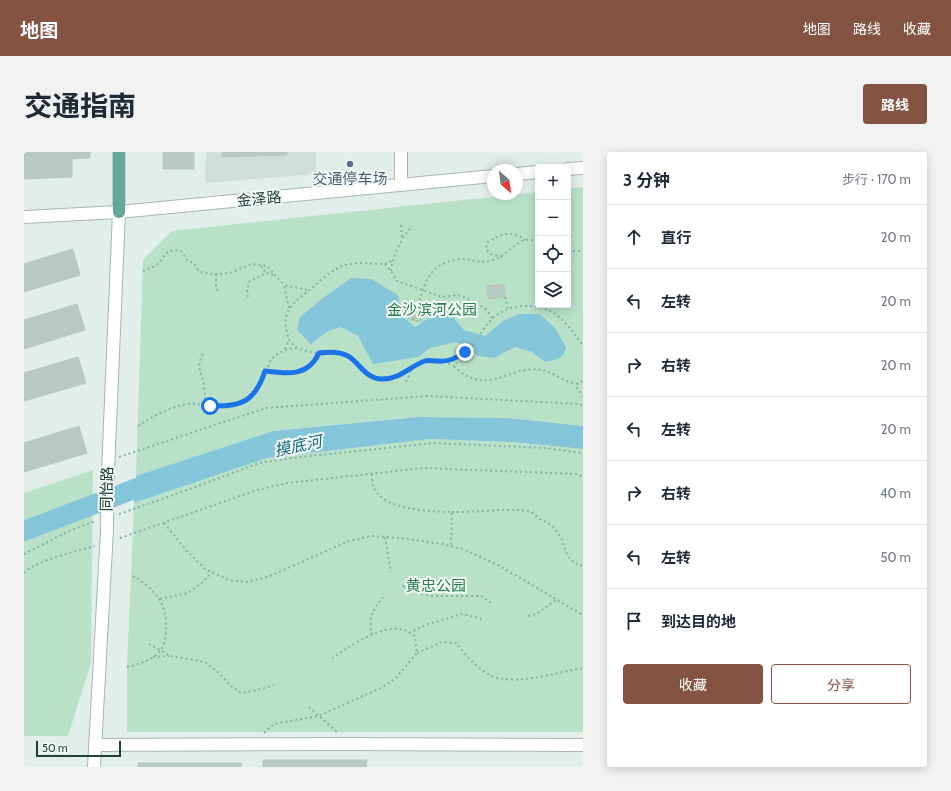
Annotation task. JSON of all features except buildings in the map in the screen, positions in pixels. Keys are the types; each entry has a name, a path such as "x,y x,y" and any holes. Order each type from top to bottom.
{"main road":[{"path":"119,152 119,212"}],"street":[{"path":"401,152 401,185"},
{"path":"571,169 583,168"},
{"path":"523,173 535,172"},
{"name":"金泽路","path":"24,217 119,212 487,177"},
{"name":"同怡路","path":"94,767 106,544 103,525 108,467 119,212"},
{"path":"95,745 583,745"}],"path":[{"path":"401,225 402,237"},
{"path":"391,271 392,261 402,237 412,226"},
{"path":"502,257 491,254 486,249 487,243 497,236 508,234 518,234 525,240"},
{"path":"418,305 428,278 435,269 449,262 462,259 482,263 494,260 506,255 514,245 525,240 535,241"},
{"path":"143,271 156,266 166,252 173,250 181,251 187,260 194,263 198,270 204,273 230,273 252,264 261,265 267,266 284,284 308,290"},
{"path":"571,251 583,250"},
{"path":"297,348 289,340 284,324 289,308 298,298 323,277 343,266 362,263 385,264 392,261"},
{"path":"385,264 397,282 442,297 457,294 464,296 484,308 492,318"},
{"path":"261,265 266,273"},
{"path":"248,298 247,291 249,282 266,273 275,275"},
{"path":"216,274 215,278 218,291"},
{"path":"284,284 289,308"},
{"path":"505,297 508,308"},
{"path":"412,302 418,305 425,308 420,322 406,317 412,302"},
{"path":"285,349 297,348 319,353 332,352 350,357 358,367 369,375 382,380 398,376 426,360 454,360 470,349 492,318 508,308 527,306 546,309 558,315 568,325 583,346"},
{"path":"138,426 154,416 178,406 190,403 226,406 247,399 254,395 269,362 285,349 289,340"},
{"path":"454,366 465,352"},
{"path":"265,371 290,374 300,372 315,361 319,353"},
{"path":"203,354 199,362 200,374 204,383 205,405"},
{"path":"444,361 466,375 481,381 499,379 529,370 542,370 574,384 583,381"},
{"path":"268,367 272,372"},
{"path":"406,382 412,368"},
{"path":"568,381 576,387 583,396"},
{"path":"576,387 578,383"},
{"path":"108,467 266,408 428,396 579,404 583,406"},
{"path":"114,515 179,493 259,463 291,458 434,443 545,448 583,453"},
{"path":"120,538 257,490 287,483 423,468 578,474 583,478"},
{"path":"372,474 373,486 380,496 388,502 407,508 452,512 530,511 539,519 552,526 559,533 565,552 570,559 577,565 583,566"},
{"path":"451,546 452,512"},
{"path":"164,523 187,551 205,569 229,580 249,582 270,576 349,541 371,536 385,537 451,546 465,550 498,565 583,615"},
{"path":"24,554 71,530 103,525"},
{"path":"385,537 391,572"},
{"path":"24,573 28,569 56,557 106,544"},
{"path":"160,599 188,593 203,582 212,572"},
{"path":"127,667 137,665 154,657 161,650 166,636 167,624 165,611 160,599 142,581 131,575"},
{"path":"403,586 418,593 431,596 481,596 493,604"},
{"path":"372,635 370,624 372,614 383,597"},
{"path":"528,616 536,614 556,600"},
{"path":"409,633 428,624 462,614 482,619"},
{"path":"332,658 350,646 372,635 389,629 404,630 415,636 417,653"},
{"path":"260,744 265,732 274,724 318,716 361,698 396,678 417,653 442,642 456,643 478,666 492,676 507,679 540,677 583,668"},
{"path":"149,644 170,656"},
{"path":"154,657 170,656 205,662 241,693 274,685"},
{"path":"309,707 337,732 347,744"}],"shaded area":[{"path":"206,152 316,152 316,174 205,183"}],"green space":[{"name":"金沙滨河公园","path":"583,187 583,426 509,418 418,417 273,431 136,476 143,260 172,231 487,197 487,200 523,200 523,194 535,192 535,308 571,308 571,189"},
{"name":"黄忠公园","path":"430,439 512,442 583,449 583,732 127,732 127,667 134,503 267,458"},
{"path":"93,470 91,663 68,736 24,736 24,493"}],"water":[{"path":"351,278 371,279 398,295 401,315 415,327 432,316 447,310 464,330 485,336 503,321 519,314 540,314 556,329 566,348 561,357 545,362 532,352 515,347 494,358 478,356 465,345 456,342 430,348 418,357 373,364 358,336 341,327 328,331 311,344 297,330 300,317"},
{"path":"418,417 509,418 583,426 583,449 512,442 430,439 267,458 134,503 136,476 273,431"}],"waterway":[{"name":"摸底河","path":"24,531 137,488 161,481"}],"place":[{"name":"交通停车场","path":"350,164"}],"route":[{"path":"210,406 226,406 247,399 254,395 265,371 290,374 300,372 315,361 319,353 332,352 350,357 358,367 369,375 382,380 398,376 426,360 454,360 465,352"}]}
